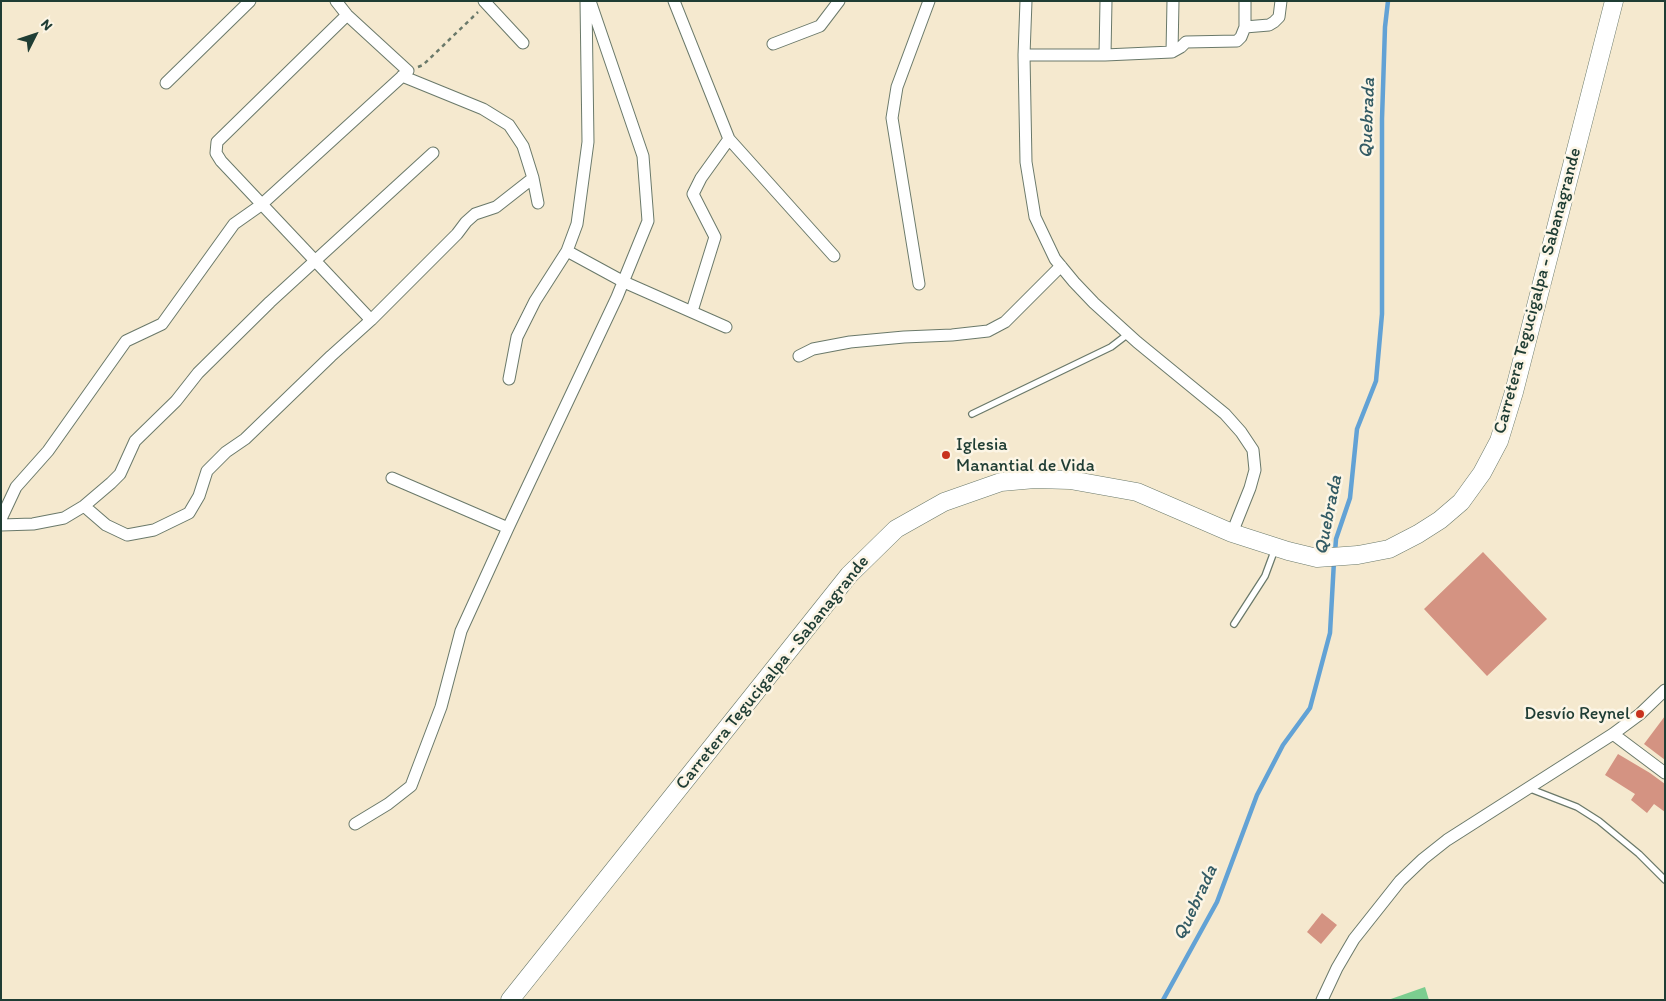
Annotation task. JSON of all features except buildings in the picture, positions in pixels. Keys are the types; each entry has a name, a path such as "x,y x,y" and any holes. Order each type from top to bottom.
{"highway":[{"name":"Carretera Tegucigalpa - Sabanagrande","path":"510,1000 844,582 896,528 944,502 1001,482 1035,479 1070,480 1136,492 1232,533 1317,558 1358,555 1389,549 1440,520 1461,502 1482,473 1499,441 1514,392 1614,1"}],"street":[{"path":"166,83 250,1"},
{"path":"336,1 347,15 405,73 483,109 509,125 523,146 533,178 538,203"},
{"path":"509,379 517,337 535,301 567,251 577,224 588,142 586,1"},
{"path":"355,824 388,804 411,786 441,707 461,631 624,282 648,221 643,156 590,1"},
{"path":"674,1 729,139 834,256"},
{"path":"773,44 820,26 839,1"},
{"path":"919,284 892,118 897,87 929,1"},
{"path":"1026,1 1024,55 1026,162 1035,217 1055,259 1094,303 1128,334 1225,414 1241,432 1253,450 1255,470 1232,533"},
{"path":"1105,55 1106,1"},
{"path":"1172,52 1173,1"},
{"path":"1024,55 1105,55 1172,52 1186,42 1237,41 1245,27 1245,1"},
{"path":"1245,27 1269,25 1274,22 1279,17 1281,1"},
{"path":"486,2 523,43"},
{"path":"347,15 217,142 216,153 220,162 370,320"},
{"path":"1,519 16,487 48,451 126,341 162,324 234,224 261,205 405,73"},
{"path":"692,311 715,237 693,194 701,178 729,139"},
{"path":"1,525 33,524 64,518 84,506 120,474 135,442 176,401 198,373 314,262 433,153"},
{"path":"84,506 106,525 127,535 154,530 189,513 199,496 207,471 226,452 245,439 370,320 457,234 466,222 475,214 496,207 533,178"},
{"path":"567,251 624,282 726,327"},
{"path":"799,356 813,350 850,342 988,331 1005,322 1061,266"},
{"path":"392,478 508,528"},
{"path":"1322,1000 1337,968 1354,939 1400,881 1423,859 1447,840 1613,734 1640,714 1665,690"},
{"path":"1613,734 1665,773"}],"lane":[{"path":"972,414 1111,347 1128,334"},
{"path":"1234,624 1265,576 1276,547"},
{"path":"1528,788 1577,807 1599,821 1639,854 1665,880"}],"path":[{"path":"405,73 423,65 486,2"}],"green space":[{"path":"1425,987 1429,1000 1388,1000"}],"waterway":[{"name":"Quebrada","path":"1335,553 1336,539 1350,498 1357,429 1376,381 1382,314 1382,119 1385,27 1388,1"},
{"name":"Quebrada","path":"1163,1000 1217,902 1257,795 1283,745 1310,708 1330,633 1334,561"}],"place":[{"name":"Iglesia Manantial de Vida","path":"946,455"},
{"name":"Desvío Reynel","path":"1640,714"}]}
